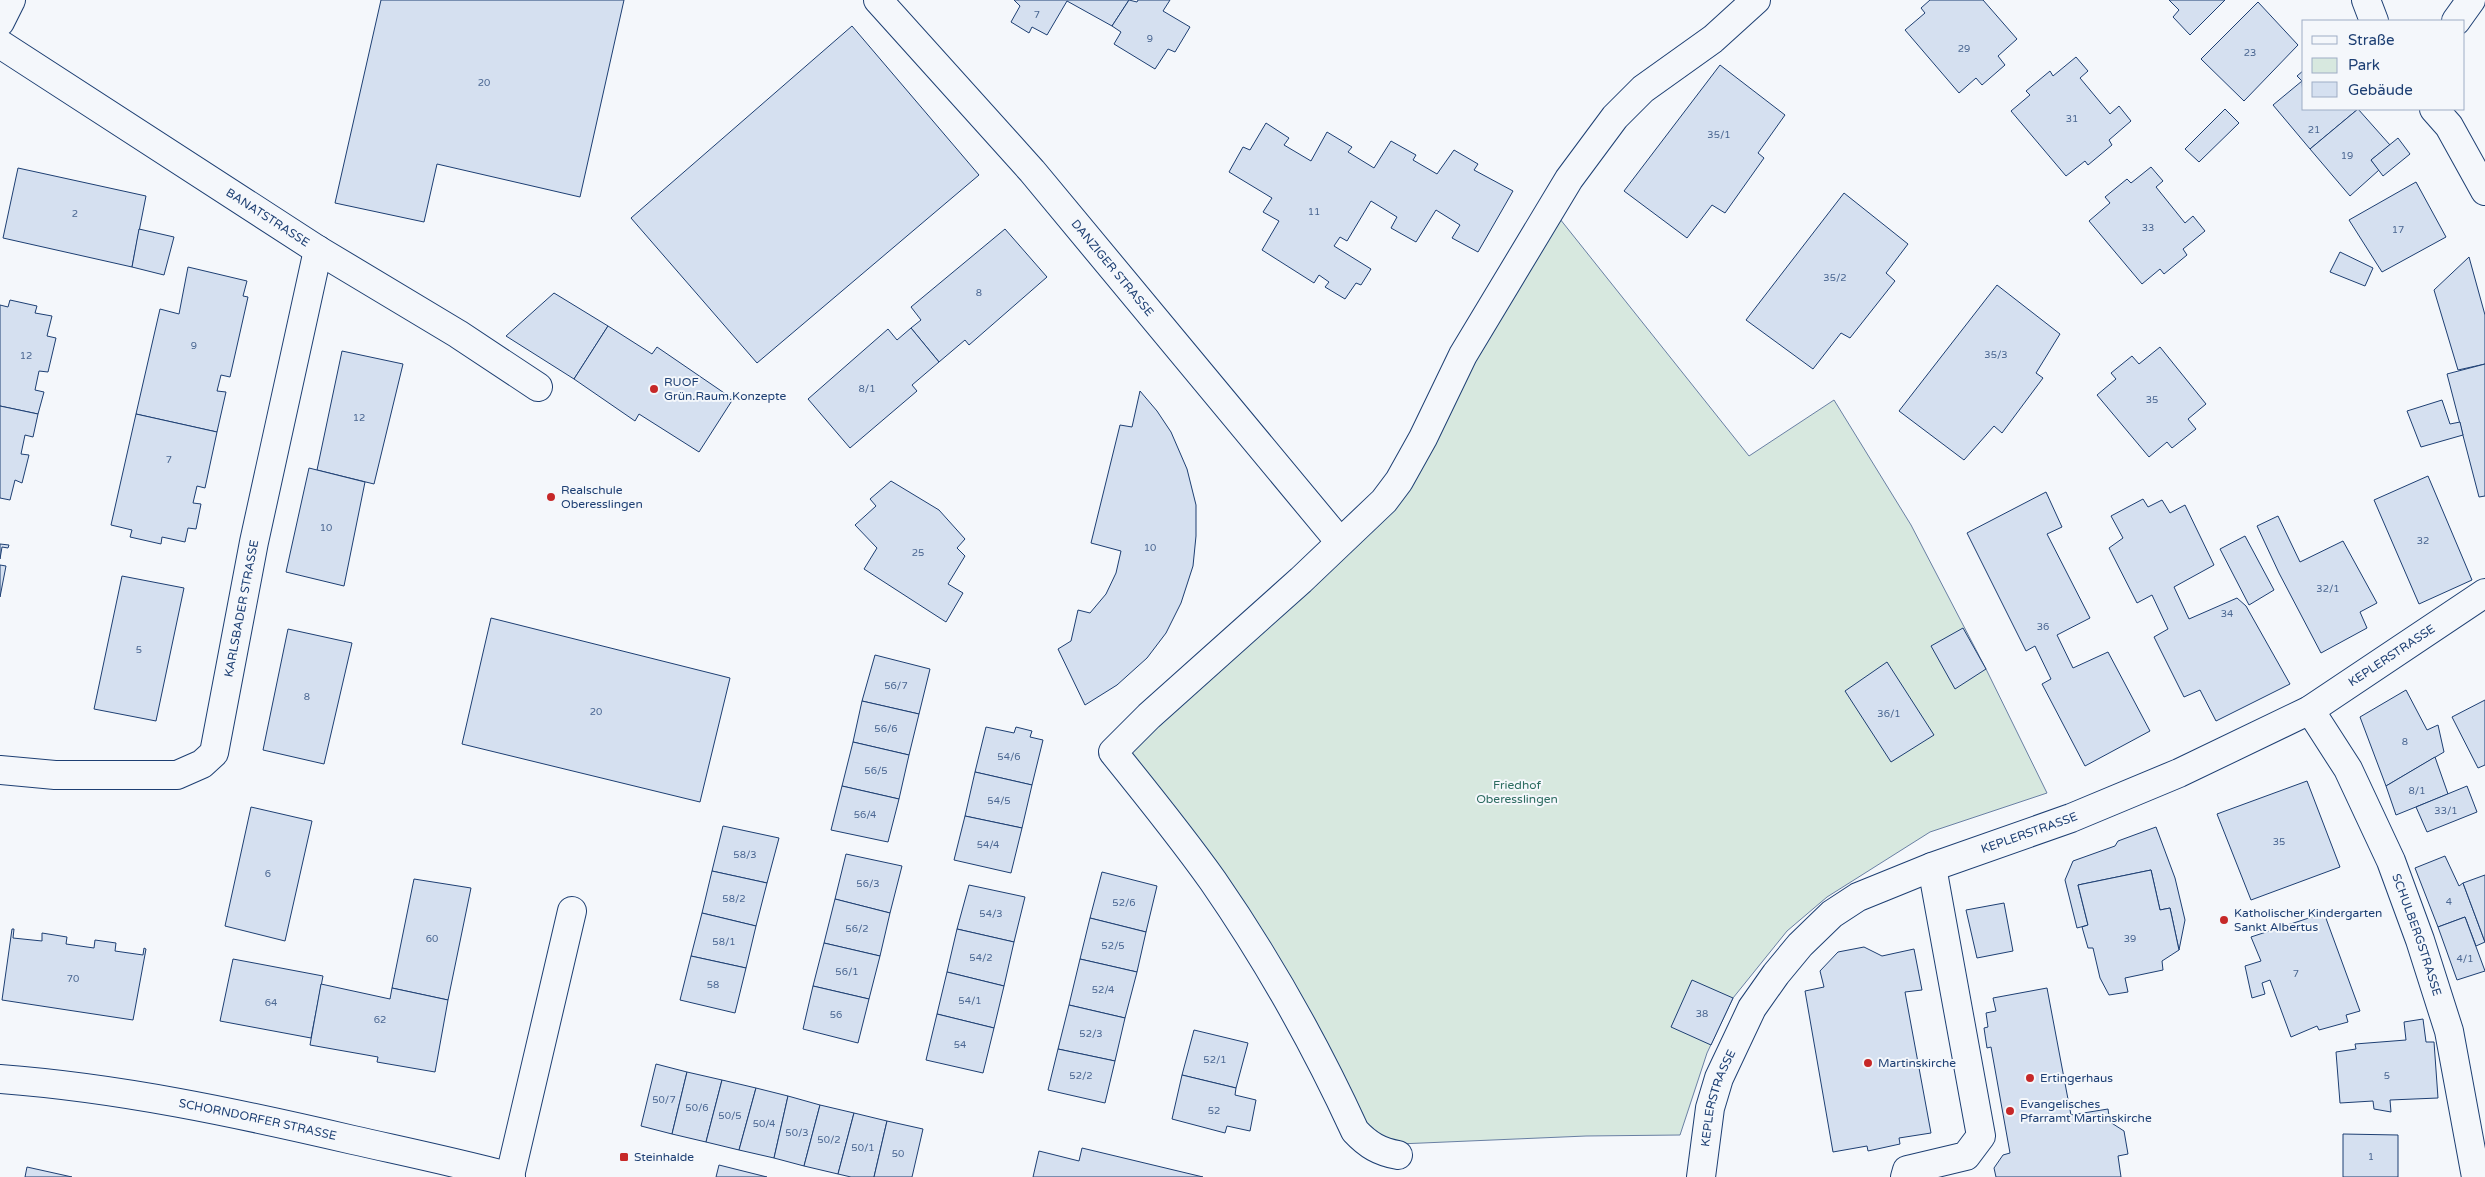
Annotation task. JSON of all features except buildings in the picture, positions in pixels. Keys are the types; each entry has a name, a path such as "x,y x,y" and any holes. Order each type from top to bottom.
{"street":[{"path":"0,22 12,0"},
{"name":"DANZIGER STRASSE","path":"878,0 1032,171 1340,542"},
{"path":"1398,1155 1384,1152 1366,1143 1356,1131 1303,1029 1240,921 1173,826 1113,752 1384,501 1399,481 1423,438 1463,355 1526,253 1541,223 1569,179 1615,117 1643,89 1713,39 1756,0"},
{"path":"2366,0 2374,20"},
{"path":"2457,20 2471,0"},
{"name":"BANATSTRASSE","path":"0,44 318,250 458,334 538,387"},
{"path":"2443,115 2485,191"},
{"name":"KARLSBADER STRASSE","path":"0,770 55,776 177,775 202,764 214,753 254,542 318,250"},
{"name":"KEPLERSTRASSE","path":"1701,1177 1710,1108 1720,1078 1752,1008 1800,944 1832,914 1858,897 1932,866 2080,814 2178,773 2310,710 2485,593"},
{"name":"SCHULBERGSTRASSE","path":"2310,710 2348,769 2391,861 2420,940 2449,1031 2476,1177"},
{"path":"1905,1177 1907,1170 1966,1156 1981,1136 1932,866"},
{"path":"511,1177 572,911"},
{"name":"SCHORNDORFER STRASSE","path":"0,1079 43,1082 146,1096 235,1113 511,1177"}],"green space":[{"name":"Friedhof Oberesslingen","path":"1556,214 1749,456 1834,400 1911,525 1986,669 2047,793 1930,832 1827,897 1787,931 1733,998 1707,1053 1680,1135 1586,1136 1399,1144 1364,1128 1121,752 1403,491"}],"place":[{"name":"RUOF Grün.Raum.Konzepte","path":"654,389"},
{"name":"Realschule Oberesslingen","path":"551,497"},
{"name":"Katholischer Kindergarten Sankt Albertus","path":"2224,920"},
{"name":"Martinskirche","path":"1868,1063"},
{"name":"Ertingerhaus","path":"2030,1078"},
{"name":"Evangelisches Pfarramt Martinskirche","path":"2010,1111"},
{"name":"Steinhalde","path":"624,1157"}]}
